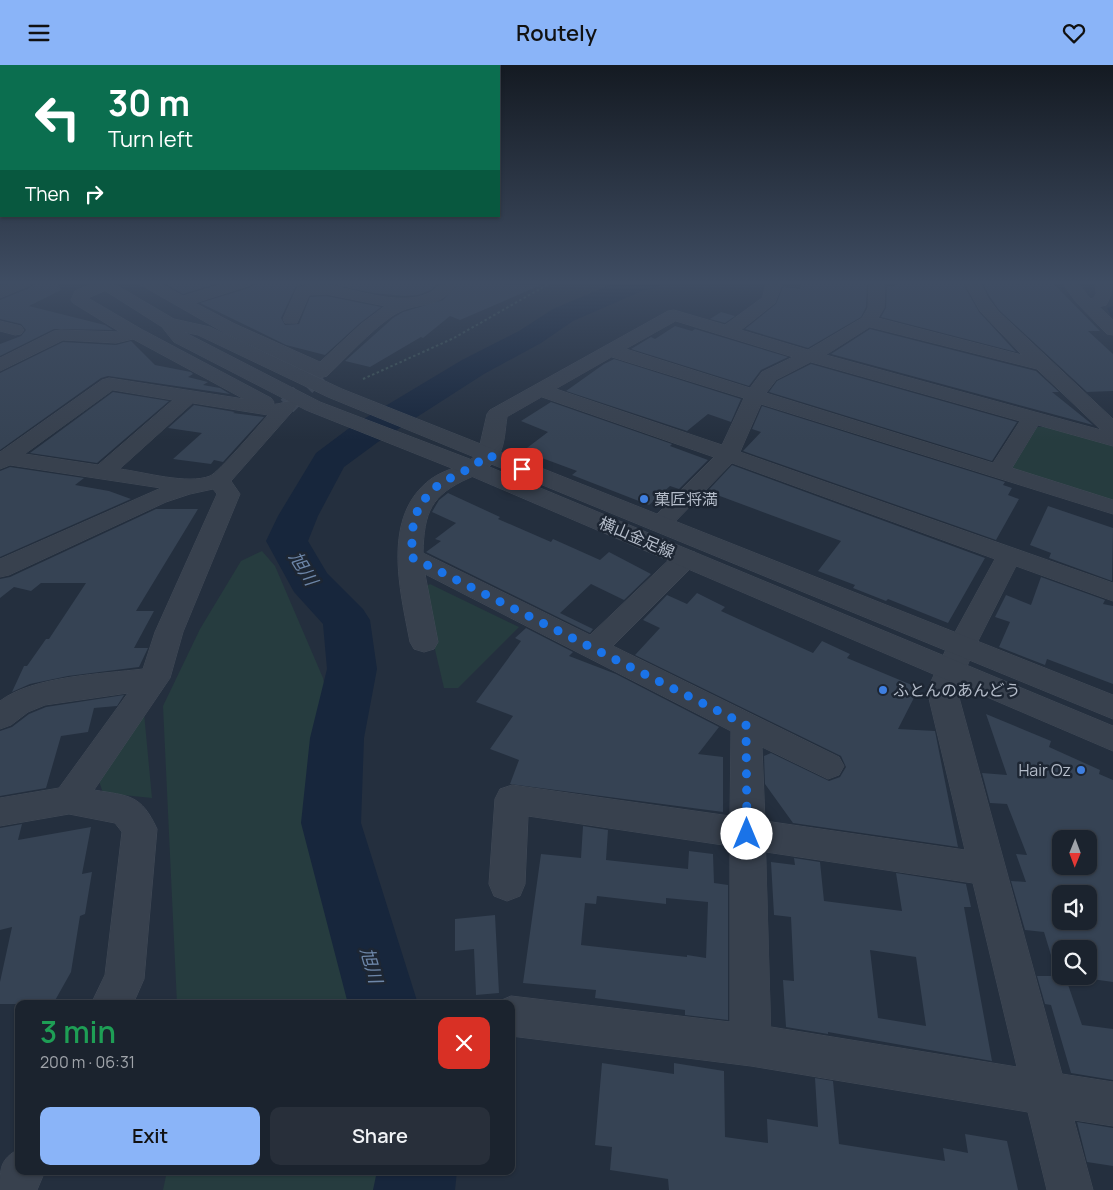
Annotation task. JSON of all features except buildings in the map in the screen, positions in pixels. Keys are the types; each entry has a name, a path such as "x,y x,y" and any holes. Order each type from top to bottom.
{"street":[{"path":"0,365 60,335 116,338 129,334"},
{"path":"138,334 285,408"},
{"name":"横山金足線","path":"177,334 180,338 313,406 441,457 480,461 660,524 957,657 1113,739"},
{"name":"横山金足線","path":"211,334 686,558 957,657 1113,707"},
{"path":"243,334 321,371 358,334"},
{"path":"424,642 411,586 413,527 419,505 439,484 480,461 497,414 538,389 638,334"},
{"path":"739,334 810,356 1113,440"},
{"path":"660,524 728,455 755,395 769,375 810,356 846,334"},
{"path":"920,334 1043,366"},
{"path":"1012,334 1113,430"},
{"path":"609,350 1113,507"},
{"path":"3,460 109,384 188,397 285,408"},
{"path":"538,389 1113,592"},
{"path":"102,473 188,397"},
{"path":"0,569 158,497 184,488 219,481 285,408"},
{"path":"999,471 1032,418"},
{"path":"3,460 170,483 184,488"},
{"path":"69,801 155,678 169,632 229,494 219,481"},
{"path":"1009,555 942,690 1070,1190"},
{"path":"411,557 828,766"},
{"path":"594,648 686,558"},
{"path":"0,717 17,704 40,694 155,678"},
{"path":"746,725 751,1045"},
{"path":"508,884 512,799 988,869"},
{"path":"0,813 69,801 126,810 140,829 124,979 113,1000"},
{"path":"515,1016 751,1045 1113,1104"},
{"path":"12,1190 20,1175"}],"path":[{"path":"363,379 460,334"}],"green space":[{"path":"1037,427 1049,427 1113,446 1113,502 1017,472 1012,468"},
{"path":"262,551 275,566 323,678 330,712 307,812 352,1000 177,1000 163,706 200,629 241,561"},
{"path":"430,584 519,627 458,688 444,688 421,590"},
{"path":"144,713 152,798 103,793 97,775"},
{"path":"166,1175 382,1175 380,1190 163,1190"}],"waterway":[{"name":"旭川","path":"382,1000 331,823 337,738 352,669 346,620 310,582 287,541 298,516 329,461 365,434 473,367 534,334"},
{"name":"旭川","path":"414,1190 416,1175"}],"tunnel":[{"path":"287,406 320,372"}],"place":[{"name":"菓匠将満","path":"644,499"},
{"name":"ふとんのあんどう","path":"883,690"},
{"name":"Hair Oz","path":"1081,770"}],"route":[{"path":"522,469 488,455 472,467 439,484 419,505 413,527 411,557 746,725 747,834"}]}
